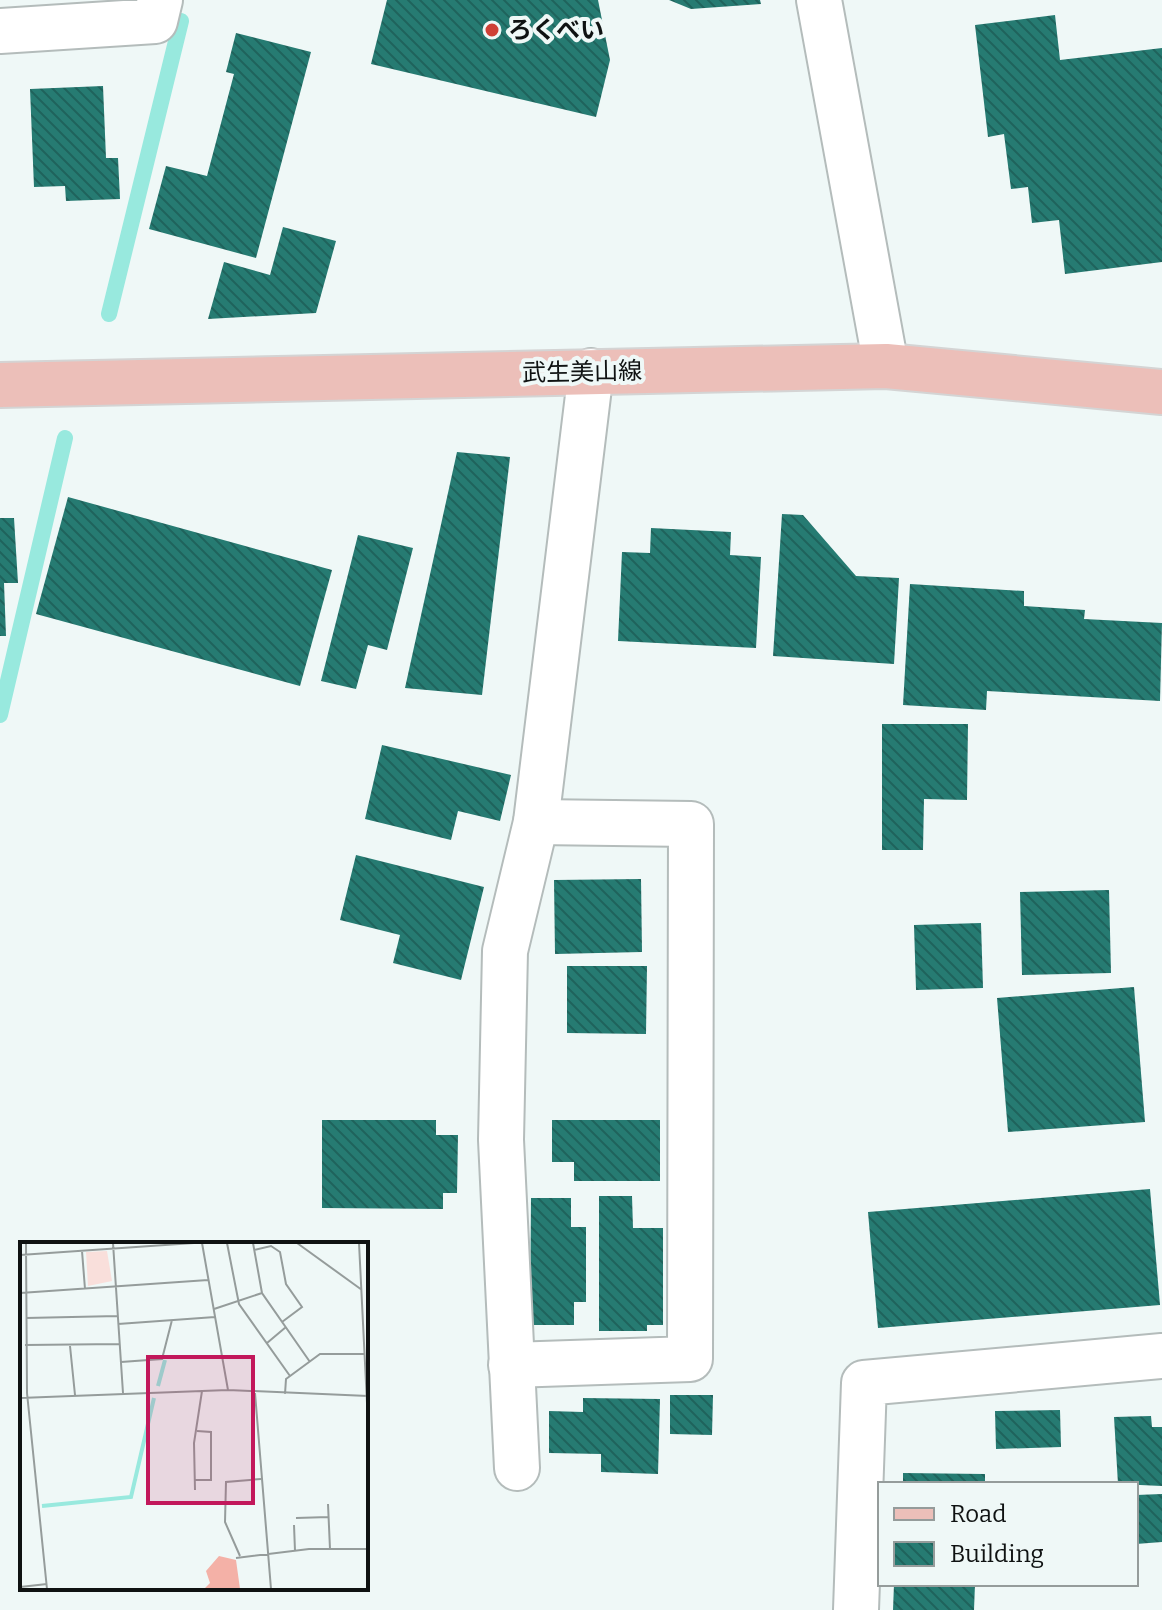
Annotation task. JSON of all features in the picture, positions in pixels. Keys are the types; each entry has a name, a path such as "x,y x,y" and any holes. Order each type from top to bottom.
{"main road":[{"name":"武生美山線","path":"0,385 886,366 1162,392"}],"street":[{"path":"0,31 155,21 160,0"},
{"path":"819,0 886,366"},
{"path":"517,1468 501,1140 505,951 536,822 591,371"},
{"path":"511,1365 690,1359 691,824 536,822"},
{"path":"856,1610 864,1383 1162,1356"}],"building":[{"name":"ろくべい","path":"387,0 598,0 610,60 596,117 371,64"},
{"path":"669,0 760,0 761,4 691,9"},
{"path":"1055,15 1060,60 1162,48 1162,262 1065,274 1059,220 1032,223 1028,187 1011,189 1004,134 988,137 975,25"},
{"path":"236,33 311,52 256,258 149,229 166,166 207,176 234,74 226,72"},
{"path":"103,86 106,158 118,158 120,199 66,201 65,186 34,187 30,89"},
{"path":"283,227 336,241 316,313 208,319 224,262 270,275"},
{"path":"457,452 510,457 482,695 405,688"},
{"path":"68,497 332,570 300,686 36,614"},
{"path":"782,514 803,515 856,576 899,578 894,664 773,656"},
{"path":"0,518 14,518 18,583 4,583 6,636 0,636"},
{"path":"651,528 731,532 730,555 761,557 756,648 618,641 622,552 650,553"},
{"path":"358,535 413,548 387,650 368,645 356,689 321,681"},
{"path":"910,584 1024,591 1024,606 1085,610 1084,619 1162,623 1160,701 987,691 986,710 903,705"},
{"path":"882,724 968,724 967,800 924,799 923,850 882,850"},
{"path":"382,745 511,775 500,821 458,811 451,840 365,819"},
{"path":"356,855 484,887 461,980 393,963 400,935 340,920"},
{"path":"641,879 642,952 555,954 554,880"},
{"path":"1109,890 1111,973 1022,975 1020,892"},
{"path":"981,923 983,988 916,990 914,925"},
{"path":"567,966 647,966 646,1034 567,1033"},
{"path":"1134,987 1145,1122 1008,1132 997,998"},
{"path":"322,1120 436,1120 436,1135 458,1135 457,1193 443,1193 443,1209 322,1208"},
{"path":"552,1120 660,1120 660,1181 574,1181 574,1162 552,1162"},
{"path":"1150,1189 1160,1305 878,1328 868,1212"},
{"path":"599,1196 632,1196 633,1228 663,1228 663,1325 647,1325 647,1331 599,1331"},
{"path":"531,1198 571,1198 571,1227 586,1227 586,1302 574,1302 574,1325 530,1325"},
{"path":"670,1395 713,1395 712,1435 670,1434"},
{"path":"583,1398 660,1399 658,1474 601,1472 601,1454 549,1453 549,1411 583,1412"},
{"path":"1060,1410 1061,1447 996,1449 995,1411"},
{"path":"1151,1416 1152,1427 1162,1427 1162,1486 1118,1482 1114,1417"},
{"path":"903,1473 985,1474 985,1482 903,1482"},
{"path":"1162,1494 1162,1542 1138,1544 1138,1495"},
{"path":"894,1586 975,1586 974,1610 893,1610"}],"waterway":[{"path":"109,314 181,21"},
{"path":"0,715 65,438"}],"place":[{"name":"ろくべい","path":"492,30"}]}
